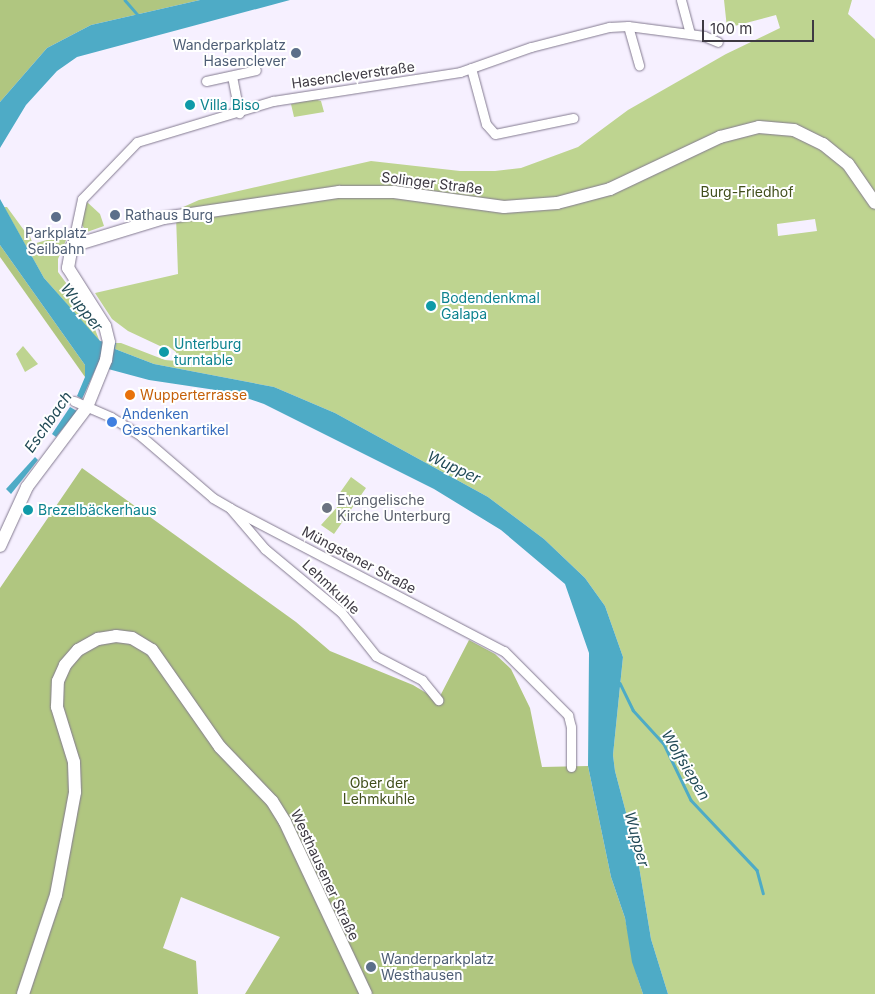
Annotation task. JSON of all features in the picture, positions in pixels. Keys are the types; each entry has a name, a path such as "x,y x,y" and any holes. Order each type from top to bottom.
{"main road":[{"name":"Solinger Straße","path":"72,246 164,218 346,192 394,192 504,207 557,203 616,186 720,137 759,127 786,128 818,140 848,164 875,203"},
{"path":"0,546 27,487 83,404 104,369 108,342 101,318 69,272 67,261 72,246"},
{"name":"Westhausener Straße","path":"23,994 56,895 75,792 74,762 57,707 58,681 64,665 78,650 98,639 116,636 132,638 152,650 220,748 276,807 366,994"}],"street":[{"path":"681,0 690,34"},
{"path":"628,26 639,65"},
{"name":"Hasencleverstraße","path":"72,246 82,199 132,145 295,97 439,76 471,68 552,41 609,27 628,26 690,34 718,42"},
{"path":"471,68 486,124 495,134 573,118"},
{"path":"206,81 256,70"},
{"path":"232,76 239,112"},
{"name":"Müngstener Straße","path":"83,404 141,436 213,498 230,508 504,651 568,715 571,727 571,768"},
{"name":"Lehmkuhle","path":"230,508 244,528 265,549 341,612 376,656 422,680 438,700"}],"green space":[{"path":"0,0 200,0 91,25 47,48 0,102"},
{"name":"Burg-Friedhof","path":"724,0 852,0 848,14 875,39 875,994 668,994 651,939 637,854 615,771 613,755 623,657 605,606 585,578 544,539 488,497 335,413 274,387 154,364 115,349 116,343 121,343 165,360 177,361 176,352 168,346 160,346 128,331 112,319 95,293 178,274 176,216 181,208 199,200 371,161 460,171 495,171 521,168 578,147 628,110 726,54 780,28 776,15 727,28","holes":["815,219 817,231 778,236 777,224"]},
{"path":"314,99 321,101 324,112 294,117 291,104"},
{"path":"87,202 100,214 104,226 87,232 81,224"},
{"path":"4,207 7,207 26,233 28,232 33,244 57,237 66,240 58,259 58,272 89,314 100,342 44,278"},
{"path":"0,245 85,365 85,377 0,257"},
{"path":"23,346 38,364 25,372 16,354"},
{"name":"Ober der Lehmkuhle","path":"82,468 296,622 330,651 413,685 438,700 469,640 495,654 511,669 530,708 542,767 588,766 611,877 625,918 637,976 643,994 245,994 280,937 181,897 163,948 196,961 198,994 0,994 0,588"},
{"path":"351,477 366,488 334,534 321,525 340,504 336,501"}],"water":[{"path":"200,0 290,0 77,57 57,71 26,105 0,148 0,102 47,48 91,25"},
{"path":"0,199 44,278 100,341 116,343 115,349 154,364 274,387 335,413 488,497 544,539 585,578 605,606 623,657 613,755 615,771 637,854 651,939 668,994 643,994 632,962 625,918 611,877 588,766 589,653 565,584 501,530 434,489 264,404 229,392 149,380 97,366 82,399 77,396 85,377 85,365 0,245"},
{"path":"70,407 77,411 56,437 52,434"},
{"path":"35,457 38,460 11,494 6,489"}],"waterway":[{"path":"125,0 139,16"},
{"name":"Wolfsiepen","path":"620,683 633,710 664,744 691,800 757,870 763,893"}],"place":[{"name":"Wanderparkplatz Hasenclever","path":"296,53"},
{"name":"Villa Biso","path":"190,105"},
{"name":"Rathaus Burg","path":"115,215"},
{"name":"Parkplatz Seilbahn","path":"56,217"},
{"name":"Bodendenkmal Galapa","path":"431,306"},
{"name":"Unterburg turntable","path":"164,352"},
{"name":"Wupperterrasse","path":"130,395"},
{"name":"Andenken Geschenkartikel","path":"112,422"},
{"name":"Evangelische Kirche Unterburg","path":"327,508"},
{"name":"Brezelbäckerhaus","path":"28,510"},
{"name":"Wanderparkplatz Westhausen","path":"371,967"}],"water label":[{"name":"Wupper","path":"82,307"},
{"name":"Eschbach","path":"48,422"},
{"name":"Wupper","path":"454,467"},
{"name":"Wupper","path":"637,839"}]}
